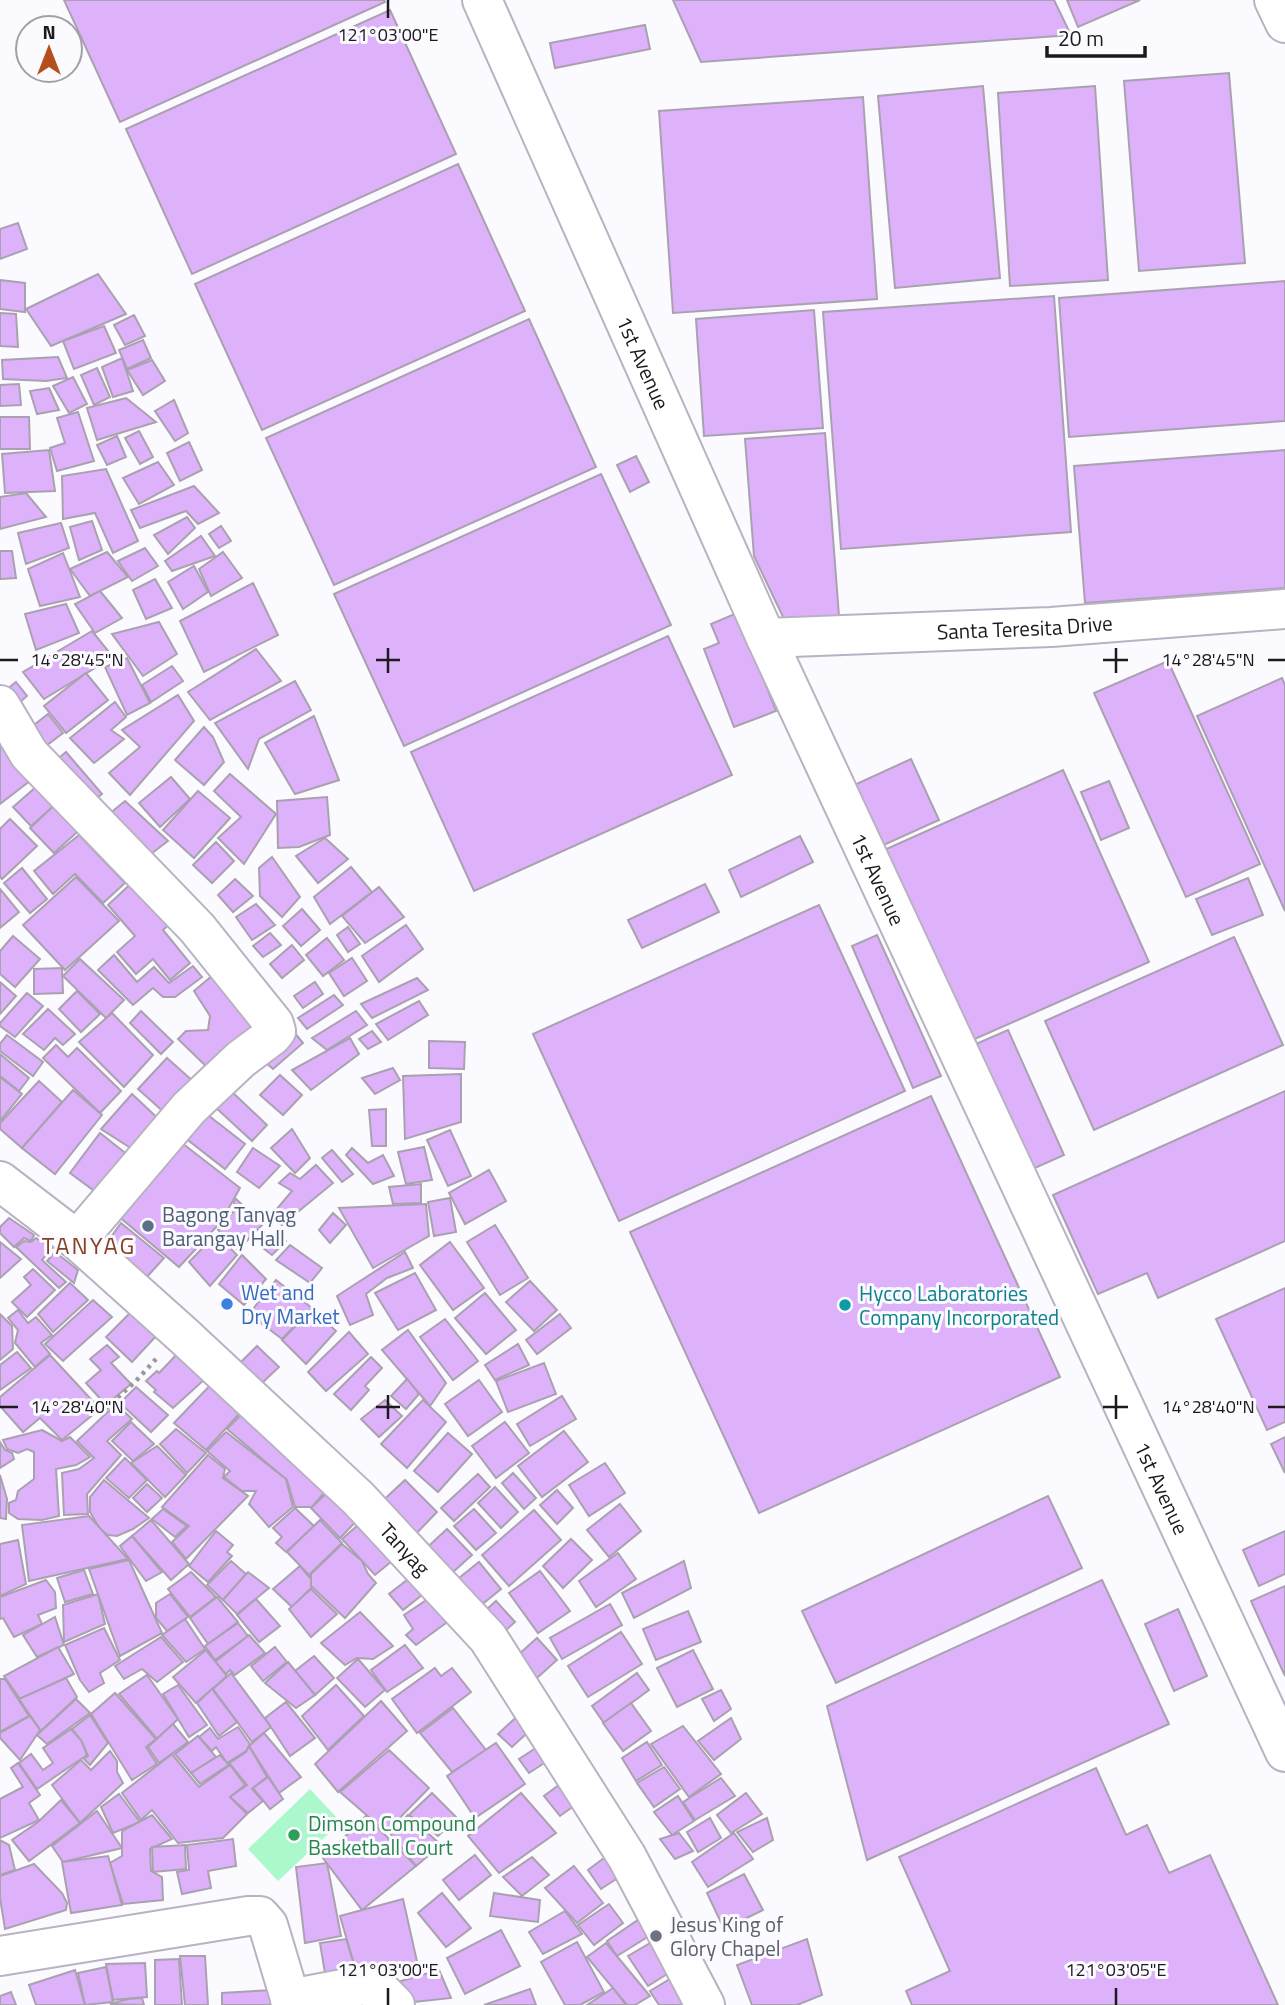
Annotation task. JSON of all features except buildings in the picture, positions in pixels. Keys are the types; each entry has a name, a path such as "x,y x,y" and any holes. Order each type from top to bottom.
{"street":[{"name":"1st Avenue","path":"482,0 766,638 1285,1752"},
{"path":"1275,0 1285,23"},
{"name":"Santa Teresita Drive","path":"766,638 1051,627 1285,609"},
{"path":"0,705 29,754 197,928 274,1024 276,1031 241,1059 189,1108 77,1240"},
{"name":"Tanyag","path":"0,1181 77,1240 358,1498 488,1638 627,1857 705,2005"},
{"path":"0,1955 260,1916 268,1926 291,2002 364,1985 381,1990 395,2005"}],"path":[{"path":"105,1409 183,1335"}],"green space":[{"name":"Dimson Compound Basketball Court","path":"310,1789 341,1822 278,1881 248,1849"}],"place":[{"name":"Bagong Tanyag Barangay Hall","path":"148,1226"},
{"name":"Wet and Dry Market","path":"227,1304"},
{"name":"Hycco Laboratories Company Incorporated","path":"845,1305"},
{"name":"Dimson Compound Basketball Court","path":"294,1835"},
{"name":"Jesus King of Glory Chapel","path":"656,1936"}],"district":[{"name":"TANYAG","path":"89,1245"}]}
